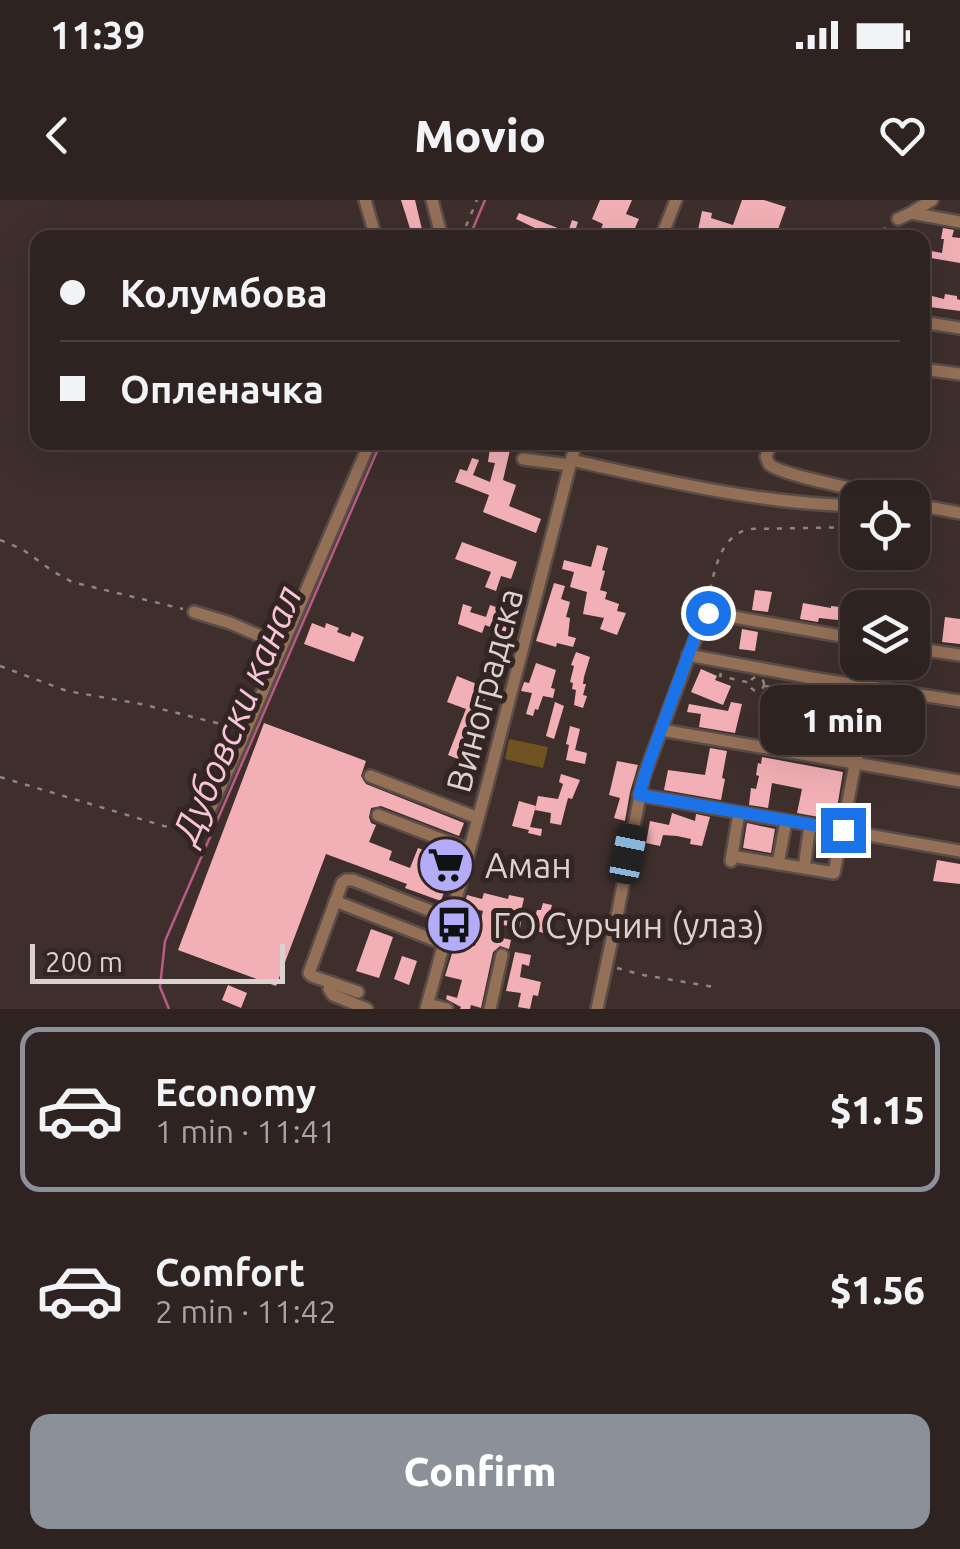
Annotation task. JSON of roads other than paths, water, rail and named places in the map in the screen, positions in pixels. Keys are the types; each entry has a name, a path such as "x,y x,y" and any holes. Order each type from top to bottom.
{"street":[{"path":"365,200 374,230"},
{"path":"432,200 440,230"},
{"path":"664,230 676,200"},
{"path":"898,218 932,200"},
{"path":"911,213 960,222"},
{"path":"930,323 960,328"},
{"path":"930,370 960,374"},
{"path":"202,826 366,450"},
{"name":"Виноградска","path":"427,1007 574,450"},
{"path":"768,450 766,457 777,468 840,485"},
{"path":"523,459 571,462 774,500 840,505"},
{"path":"930,507 960,513"},
{"path":"194,612 281,645"},
{"path":"596,1009 639,795 706,614 840,636"},
{"path":"930,651 960,655"},
{"path":"688,655 960,701"},
{"path":"739,813 731,858 834,872 872,680"},
{"path":"660,730 960,781"},
{"path":"370,776 478,818"},
{"path":"639,795 960,851"},
{"path":"378,815 469,850"},
{"path":"778,864 786,821"},
{"path":"804,868 810,826"},
{"path":"358,992 312,976 309,968 342,883 352,880 451,919"},
{"path":"335,900 444,944"},
{"path":"490,1009 502,955"},
{"path":"332,982 332,995 367,1009"},
{"path":"427,1007 447,1009"}],"waterway":[{"name":"Дубовски канал","path":"472,230 485,200"},
{"name":"Дубовски канал","path":"169,1009 160,987 165,941 378,450"}],"place":[{"name":"Аман","path":"446,865"},
{"name":"ГО Сурчин (улаз)","path":"454,925"}]}
